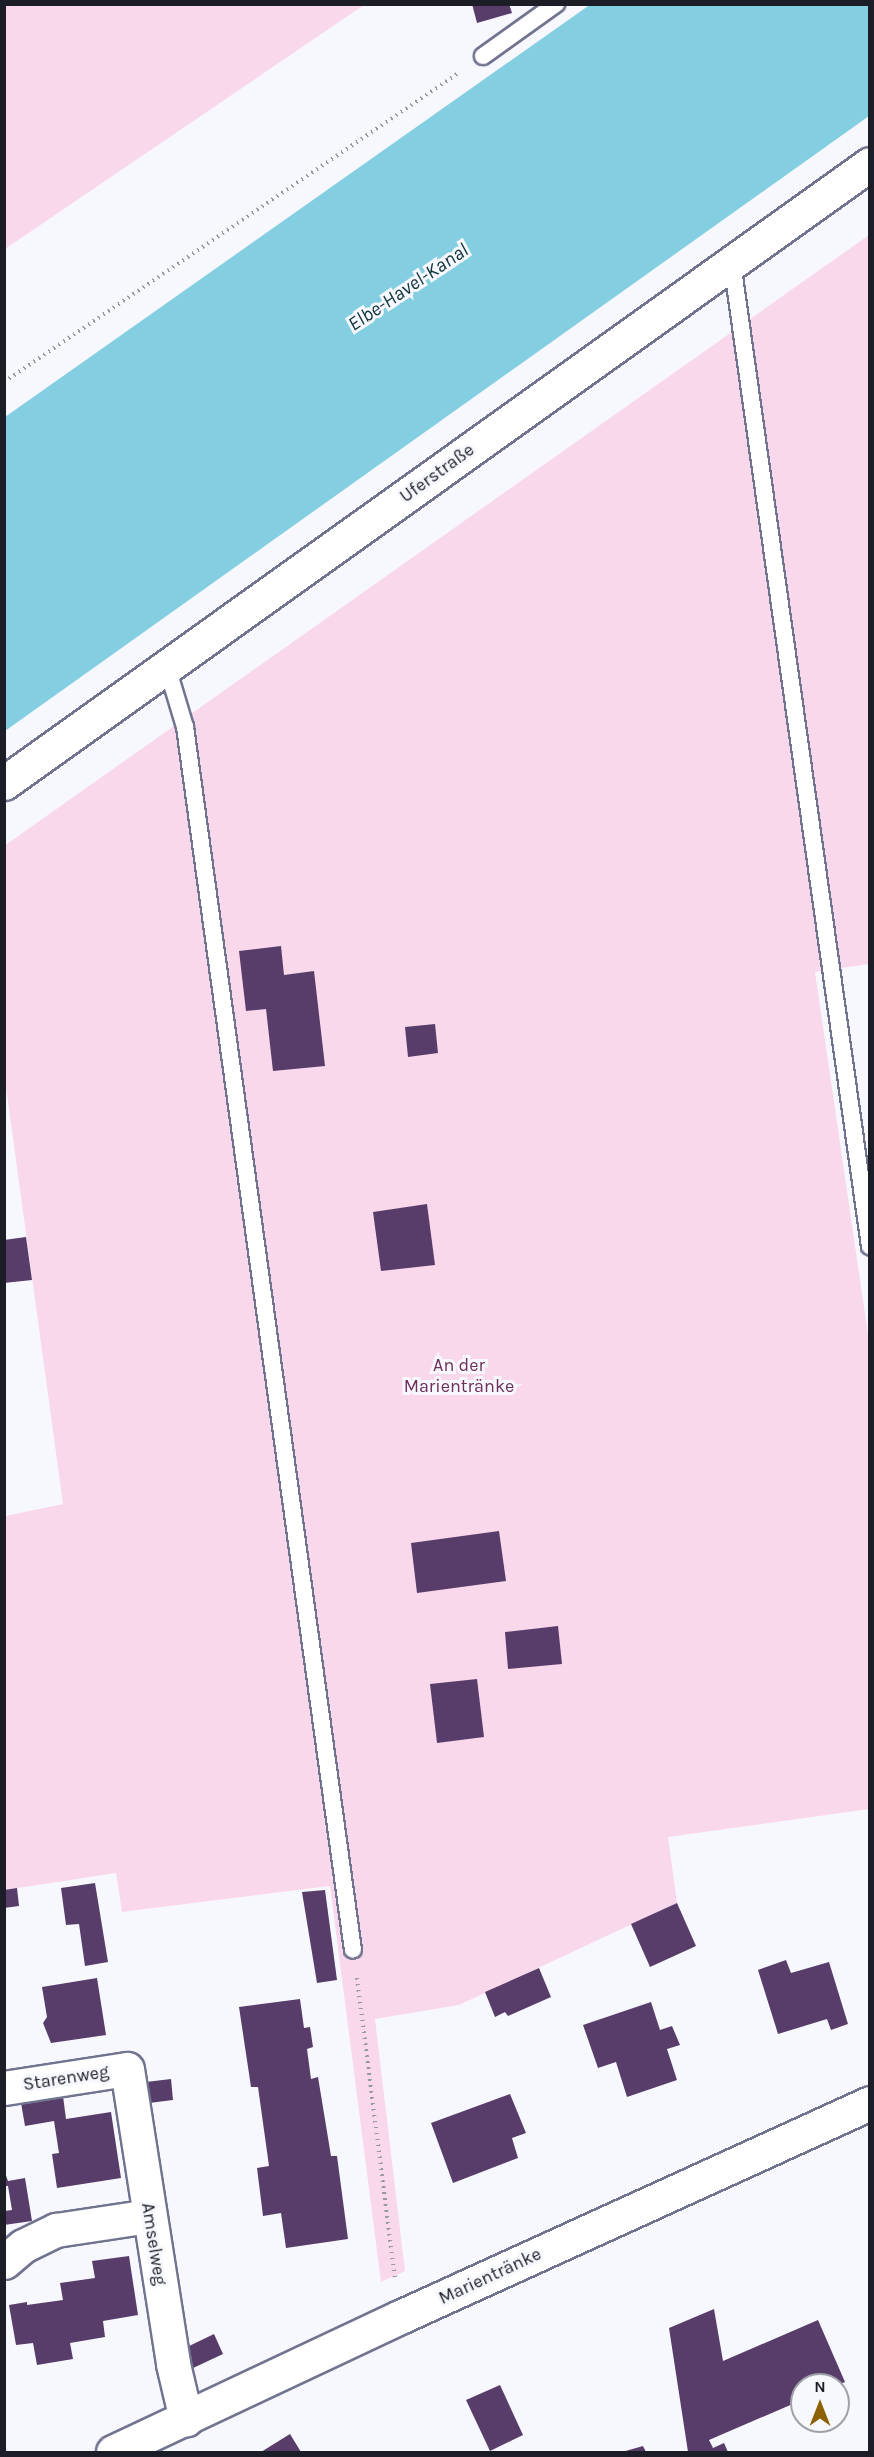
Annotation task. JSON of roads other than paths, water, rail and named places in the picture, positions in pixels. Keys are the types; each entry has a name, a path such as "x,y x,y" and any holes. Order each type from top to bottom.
{"street":[{"name":"Uferstraße","path":"4,783 870,164"},
{"name":"Starenweg","path":"4,2088 127,2069"},
{"name":"Amselweg","path":"127,2069 173,2364 186,2419"},
{"name":"Marientränke","path":"113,2452 400,2317 870,2103"},
{"path":"4,2262 23,2246 56,2230 149,2216"}],"lane":[{"path":"483,56 556,4"},
{"path":"732,262 870,1246"},
{"path":"167,667 185,727 353,1950"}],"water":[{"name":"Elbe-Havel-Kanal","path":"591,4 869,5 869,116 5,731 5,417"}],"park label":[{"name":"An der Marientränke","path":"459,1376"}]}
